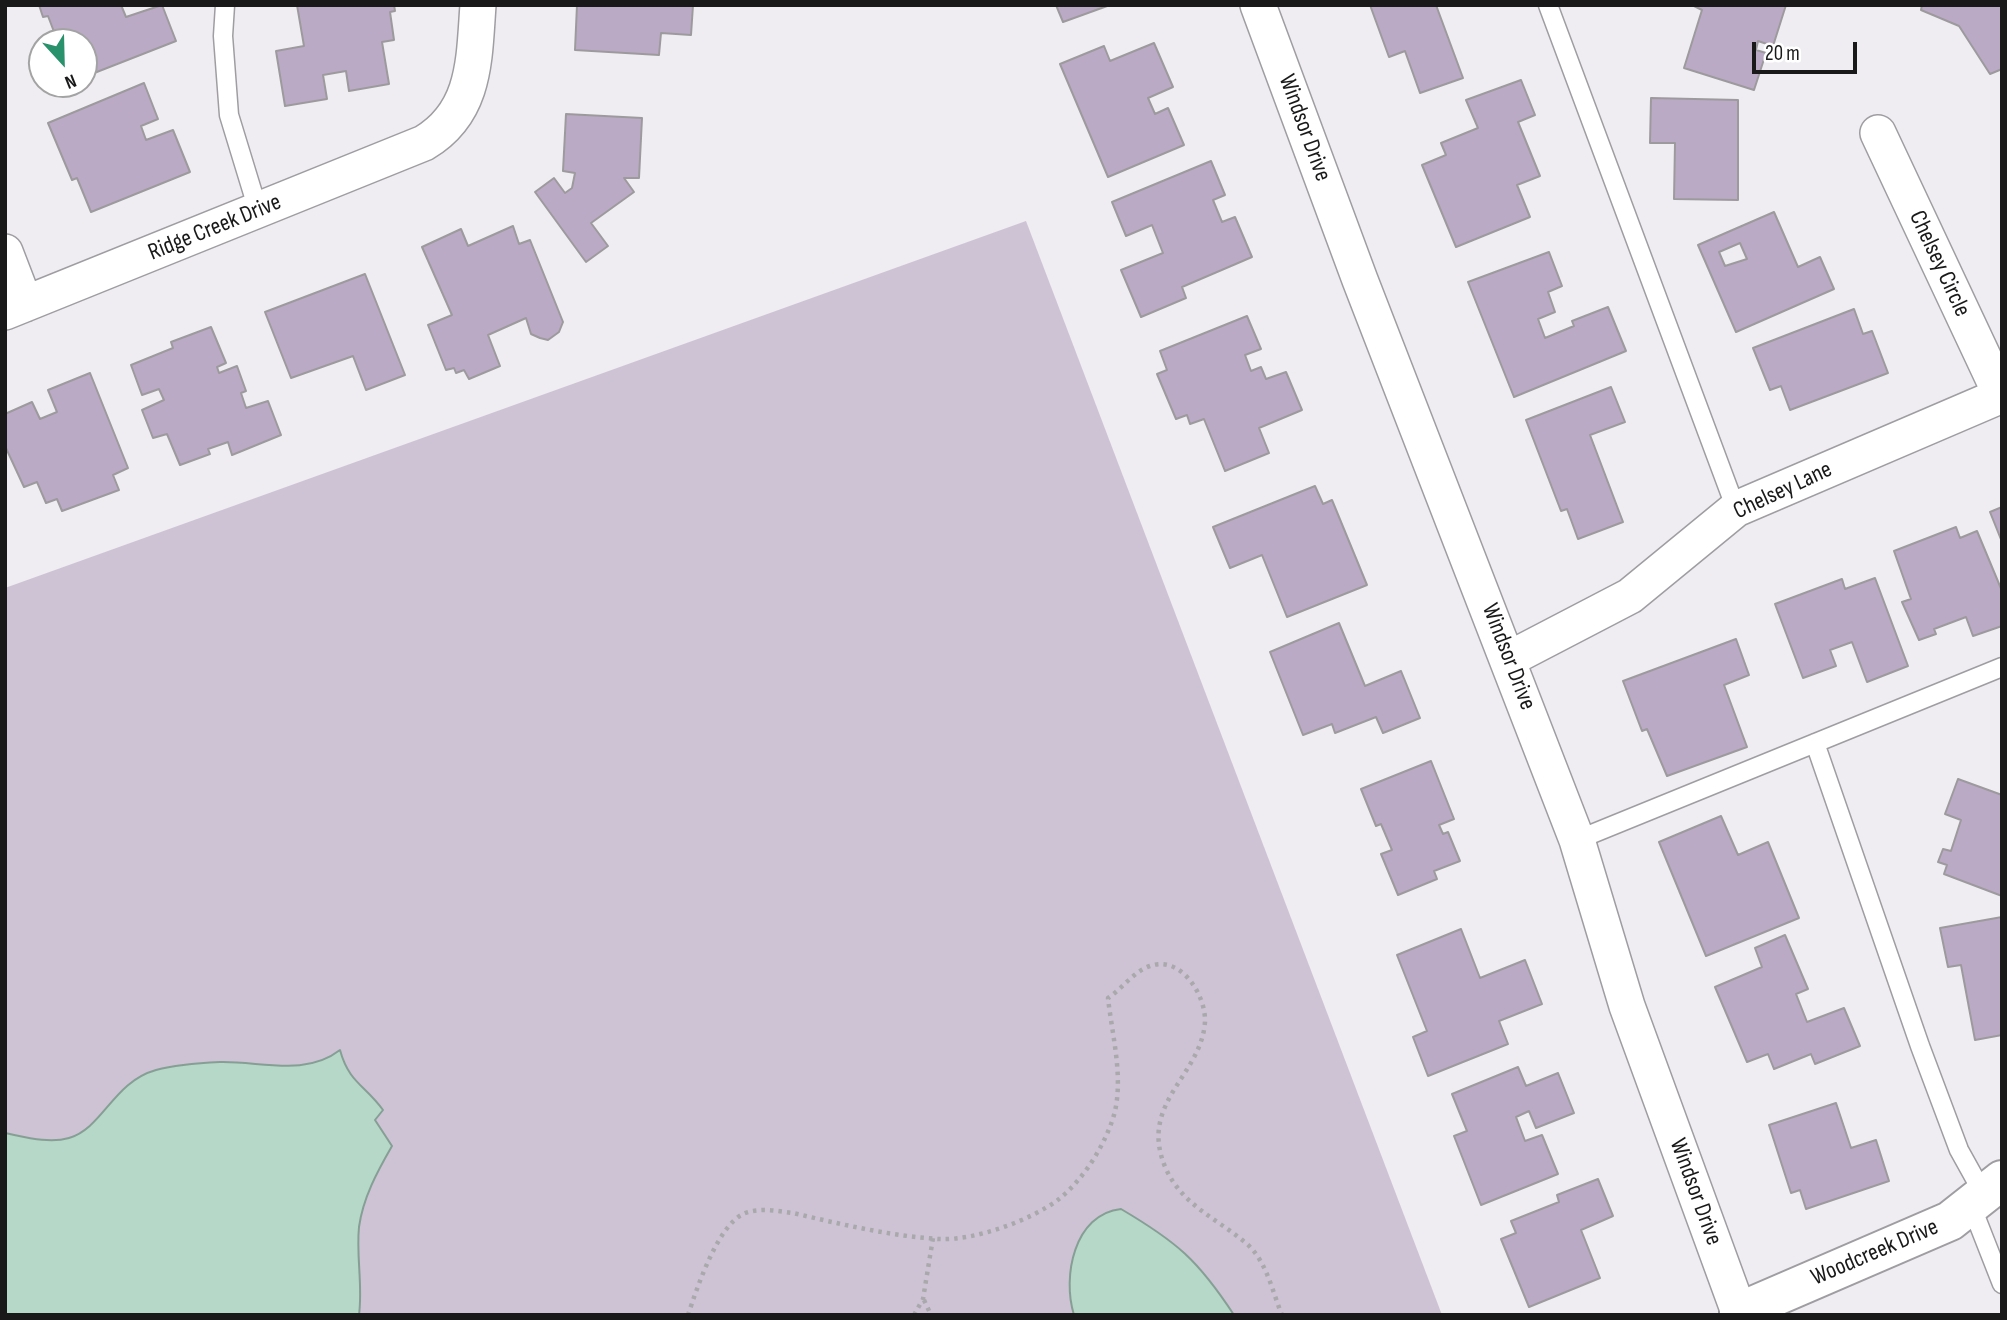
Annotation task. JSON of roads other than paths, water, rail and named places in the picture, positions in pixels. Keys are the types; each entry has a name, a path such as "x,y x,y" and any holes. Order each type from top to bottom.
{"street":[{"name":"Ridge Creek Drive","path":"15,308 424,143 446,130 472,79 478,5"},
{"name":"Windsor Drive","path":"1258,5 1360,280 1577,840 1627,1006 1740,1313"},
{"name":"Chelsey Circle","path":"1878,133 2001,395"},
{"path":"5,252 15,308"},
{"name":"Chelsey Lane","path":"1509,659 1630,596 1736,509 2001,395"},
{"name":"Woodcreek Drive","path":"1740,1313 1950,1221 1986,1193"}],"lane":[{"path":"225,5 223,36 229,115 258,210"},
{"path":"1548,5 1736,509"},
{"path":"1577,840 2002,667"},
{"path":"1815,743 1959,1150 1986,1193 2002,1284"}]}
